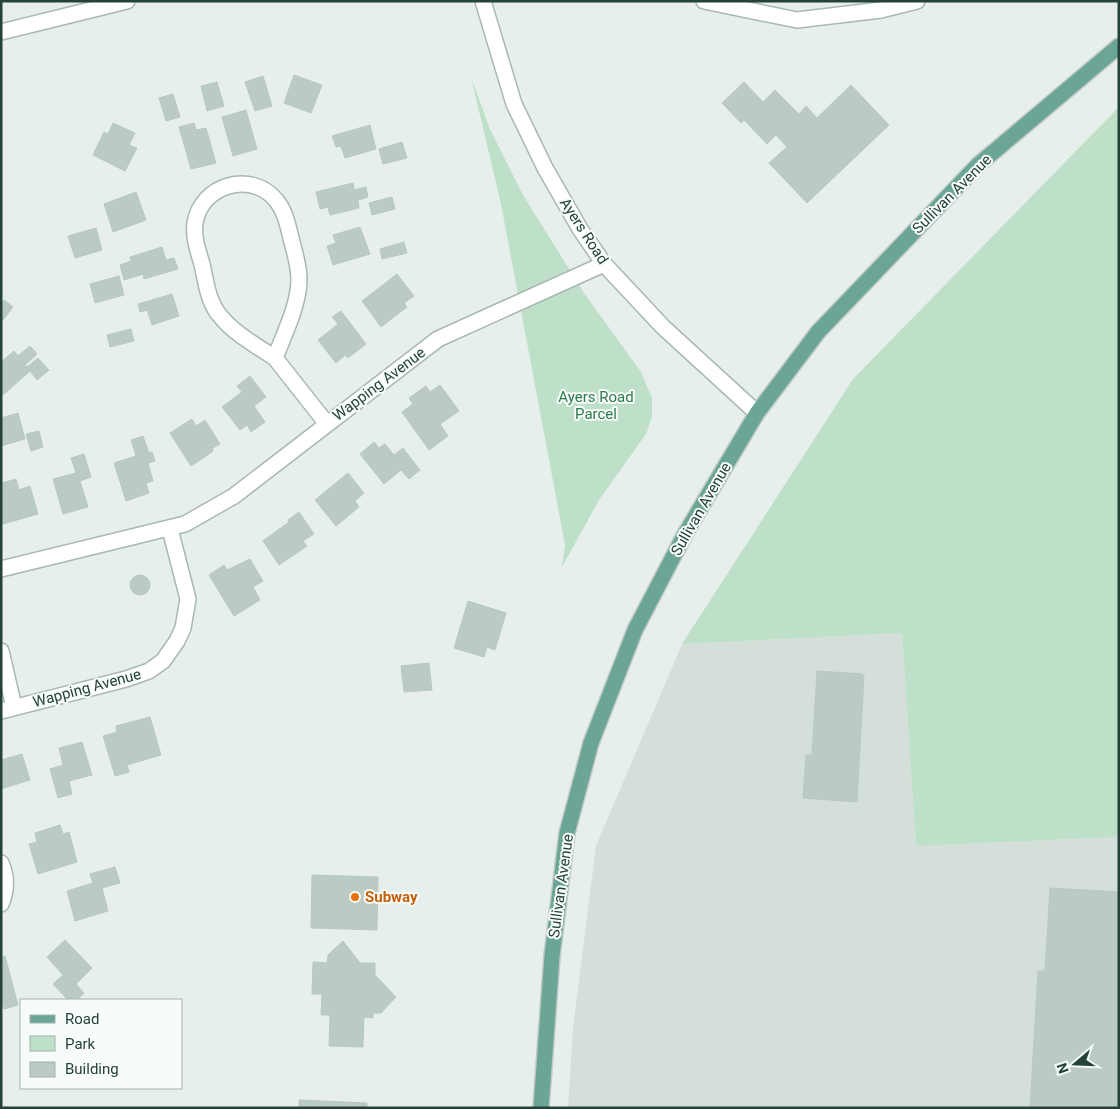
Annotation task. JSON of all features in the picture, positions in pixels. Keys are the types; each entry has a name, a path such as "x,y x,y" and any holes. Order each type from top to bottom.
{"main road":[{"name":"Sullivan Avenue","path":"541,1108 558,899 567,833 591,743 636,630 685,534 757,413 818,332 978,166 1119,46"}],"street":[{"path":"1,32 127,1"},
{"name":"Ayers Road","path":"483,1 514,104 545,168 580,229 604,264 664,327 757,413"},
{"path":"704,1 797,20 881,10 917,1"},
{"path":"275,358 296,300 299,279 298,268 284,214 275,199 254,186 231,185 210,195 197,214 195,225 195,236 213,306 224,320 275,358 327,424"},
{"name":"Wapping Avenue","path":"1,569 185,524 234,496 438,339 604,264"},
{"name":"Wapping Avenue","path":"1,652 8,709 126,679 149,671 163,661 177,641 183,628 188,598 170,529"},
{"path":"1,863 6,881 5,895 1,904"}],"shaded area":[{"path":"902,633 916,846 1119,837 1119,1108 568,1108 573,1029 596,846 682,644"}],"green space":[{"name":"Ayers Road Parcel","path":"471,77 490,129 523,195 584,293 641,372 652,398 652,417 646,434 599,500 562,567 565,545 501,204"},
{"path":"1119,107 1119,837 916,846 902,633 682,644 853,379"}],"building":[{"path":"294,75 322,85 311,113 284,103"},
{"path":"263,76 272,106 255,111 245,82"},
{"path":"217,82 224,106 207,111 201,86"},
{"path":"744,82 763,102 775,90 799,114 806,106 817,118 851,85 889,125 807,203 769,163 787,147 776,135 767,144 744,120 741,123 722,103"},
{"path":"173,94 180,117 166,121 159,98"},
{"path":"246,110 257,149 233,156 222,117"},
{"path":"113,123 135,133 129,145 137,148 125,171 93,155 104,132 108,134"},
{"path":"194,123 196,130 206,128 216,163 191,169 179,127"},
{"path":"370,125 376,149 345,158 341,146 336,147 332,136"},
{"path":"402,142 407,158 383,164 379,149"},
{"path":"353,183 354,190 366,187 368,197 358,200 359,208 330,215 328,207 320,209 316,192"},
{"path":"136,192 146,220 113,232 104,204"},
{"path":"392,197 395,209 372,215 369,203"},
{"path":"360,227 370,254 333,265 327,246 336,243 333,235"},
{"path":"96,228 102,250 75,258 68,236"},
{"path":"404,242 407,253 382,259 380,249"},
{"path":"162,247 166,260 174,258 178,269 144,279 143,274 124,280 120,265 131,261 130,257"},
{"path":"397,274 414,296 404,303 407,307 381,327 362,301"},
{"path":"119,276 124,295 95,303 90,284"},
{"path":"172,294 179,316 152,325 147,310 140,312 138,304"},
{"path":"4,300 13,307 3,320 1,318 1,304"},
{"path":"341,311 366,344 348,358 345,355 336,363 318,340 338,324 332,317"},
{"path":"131,329 134,341 110,347 107,335"},
{"path":"30,346 37,354 25,365 27,367 38,358 49,370 37,380 30,371 3,395 1,362 14,351 18,356"},
{"path":"250,376 266,397 254,406 265,422 251,432 247,425 240,430 222,407 242,392 237,386"},
{"path":"440,385 459,411 440,424 448,436 429,450 402,412 413,404 409,398 426,386 430,392"},
{"path":"18,413 25,439 1,446 1,418"},
{"path":"192,419 196,426 205,420 220,444 213,448 212,452 191,466 170,433"},
{"path":"39,431 43,447 31,451 26,434"},
{"path":"143,436 149,453 152,452 155,461 148,463 153,481 146,483 149,493 126,501 114,463 136,456 131,440"},
{"path":"374,442 379,448 385,444 394,455 403,448 420,470 409,479 401,470 384,484 360,454"},
{"path":"84,454 91,477 80,481 88,507 63,514 53,479 76,473 71,458"},
{"path":"348,473 364,493 355,501 359,507 336,526 315,500"},
{"path":"16,479 19,490 30,486 38,514 3,524 2,483"},
{"path":"299,512 314,534 303,541 307,546 279,565 263,541 289,522 288,520"},
{"path":"250,559 263,581 253,587 260,600 234,616 209,575 224,565 227,570"},
{"path":"140,575 147,578 150,585 147,592 140,595 133,592 130,585 133,578"},
{"path":"468,601 506,613 495,650 487,647 484,657 454,648"},
{"path":"429,663 432,690 404,692 401,666"},
{"path":"817,671 862,674 864,676 857,802 803,798 806,755 812,755"},
{"path":"150,717 161,755 127,765 129,772 115,776 103,736 117,732 116,726"},
{"path":"82,742 92,775 69,781 72,794 58,798 50,769 63,765 59,748"},
{"path":"22,754 30,780 1,789 1,760"},
{"path":"60,825 63,834 69,832 77,862 38,874 29,844 37,842 35,833"},
{"path":"115,867 120,883 102,888 108,911 75,921 67,891 93,883 90,874"},
{"path":"312,875 378,877 377,930 311,928"},
{"path":"1050,888 1119,892 1119,1108 1030,1108 1038,971 1045,971"},
{"path":"65,940 92,968 76,984 84,993 78,999 67,999 53,984 63,975 47,957"},
{"path":"343,941 360,963 375,963 375,975 396,997 381,1013 373,1013 373,1018 364,1017 363,1047 329,1046 330,1015 321,1015 322,994 312,994 313,962 327,963 328,955"},
{"path":"5,956 18,1005 4,1009 1,998 1,957"},
{"path":"299,1100 367,1103 367,1108 299,1108"}],"place":[{"name":"Subway","path":"355,897"}]}
